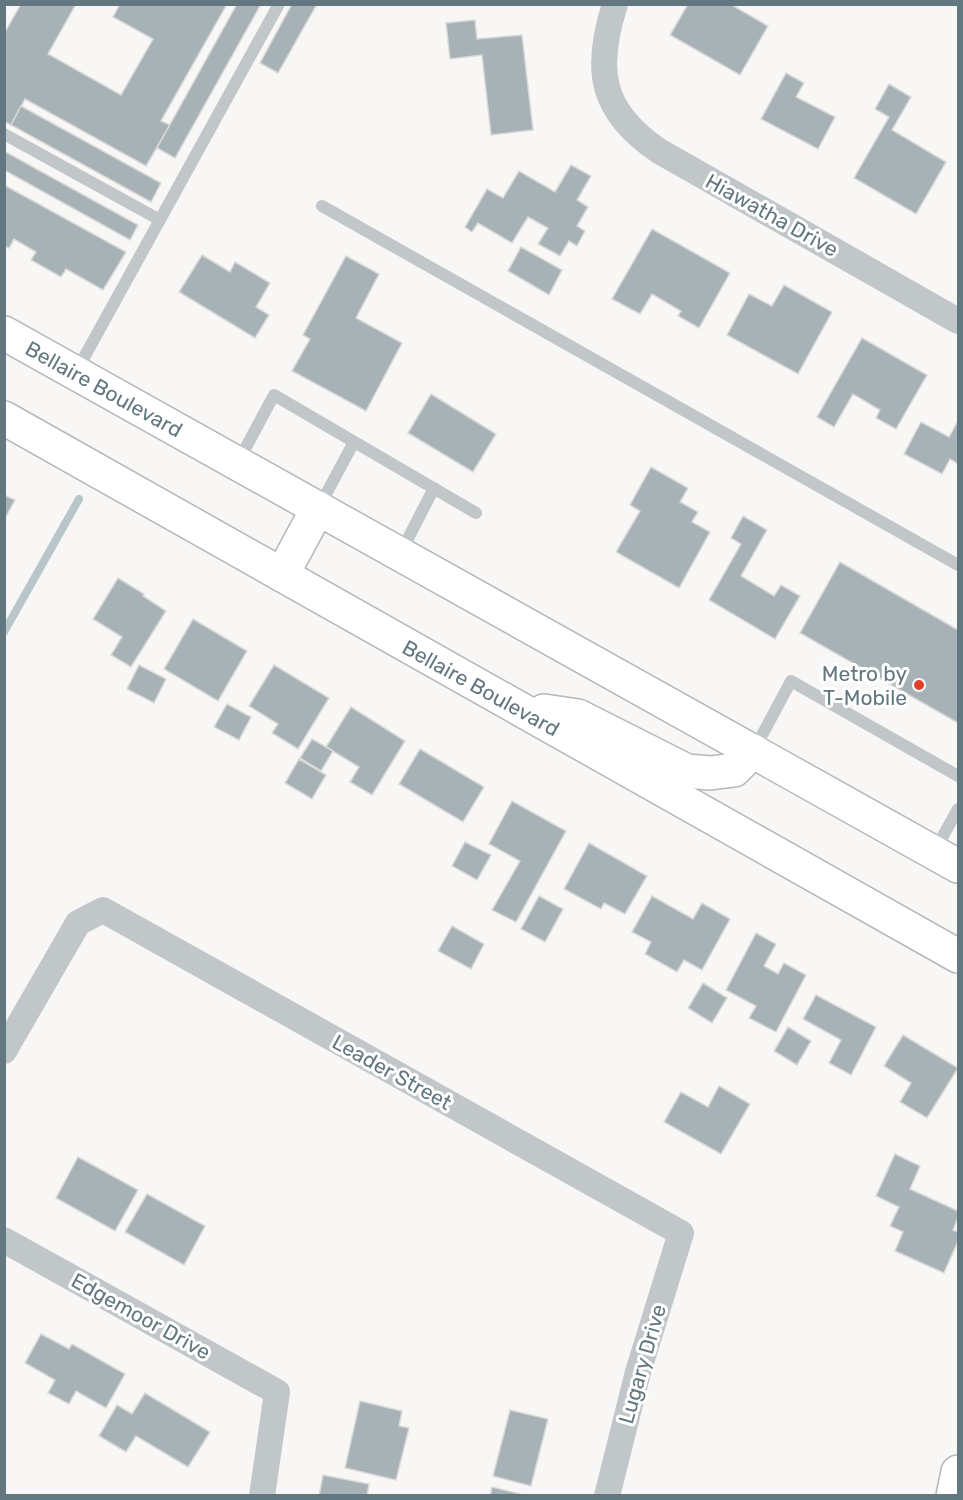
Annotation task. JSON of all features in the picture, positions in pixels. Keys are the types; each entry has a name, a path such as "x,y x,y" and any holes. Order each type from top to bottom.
{"main road":[{"name":"Bellaire Boulevard","path":"4,333 946,859"},
{"name":"Bellaire Boulevard","path":"4,418 958,956"},
{"path":"282,575 318,508"},
{"path":"513,705 578,716 687,771 710,773 734,770 753,751"},
{"path":"953,1496 958,1472"}],"street":[{"name":"Hiawatha Drive","path":"615,4 605,39 603,64 607,89 619,115 637,136 658,151 958,321"},
{"name":"Leader Street","path":"4,1051 78,923 103,910 681,1233"},
{"name":"Lugary Drive","path":"607,1496 638,1372 681,1233"},
{"name":"Edgemoor Drive","path":"4,1240 277,1392 262,1496"}],"lane":[{"path":"75,373 279,4"},
{"path":"4,134 160,220"},
{"path":"322,206 958,566"},
{"path":"238,463 274,395 476,513"},
{"path":"318,508 354,442"},
{"path":"400,554 434,488"},
{"path":"753,751 791,681 958,776"},
{"path":"946,859 958,809"}],"building":[{"path":"21,4 76,4 48,54 121,95 153,39 113,17 120,4 227,4 161,121 170,125 146,166 25,99 11,125 4,121 4,34"},
{"path":"237,4 261,4 175,158 157,148"},
{"path":"292,4 317,4 278,73 260,63"},
{"path":"688,4 730,4 768,26 740,75 670,35"},
{"path":"475,20 477,39 522,35 533,130 491,135 482,55 450,59 446,23"},
{"path":"786,73 804,83 796,97 835,117 818,149 761,119"},
{"path":"889,84 911,97 892,130 946,162 916,214 854,178 889,117 875,109"},
{"path":"21,106 161,183 151,202 11,125"},
{"path":"4,151 138,225 130,240 4,170"},
{"path":"571,165 591,176 577,200 588,207 577,226 585,231 577,246 569,241 560,256 538,244 548,228 528,217 512,243 478,223 472,232 465,227 487,189 503,198 519,171 555,192"},
{"path":"4,185 126,252 103,290 66,269 61,277 31,260 36,252 14,239 9,248 4,246"},
{"path":"652,229 730,273 699,328 678,316 681,311 652,294 640,314 612,299"},
{"path":"521,247 562,270 549,295 508,271"},
{"path":"202,255 230,272 235,262 270,283 256,307 269,315 255,338 179,292"},
{"path":"346,256 379,274 356,318 402,343 366,411 292,371 310,339 303,335"},
{"path":"784,285 832,312 798,374 727,335 749,294 772,306"},
{"path":"862,338 927,375 896,429 876,418 880,410 853,394 834,427 817,417"},
{"path":"431,394 496,434 473,472 408,433"},
{"path":"958,421 958,464 950,459 942,474 904,454 921,422 949,437"},
{"path":"651,467 688,488 680,502 698,512 692,522 710,532 679,588 616,552 640,511 630,505"},
{"path":"4,495 15,500 4,520"},
{"path":"743,516 767,530 741,576 774,596 781,585 800,596 775,639 709,600 741,544 731,538"},
{"path":"840,562 958,630 958,723 800,633"},
{"path":"118,578 166,611 131,667 111,655 122,637 93,619"},
{"path":"193,619 247,651 218,701 164,669"},
{"path":"139,665 166,679 154,703 127,689"},
{"path":"274,665 329,698 298,749 272,733 278,724 249,706"},
{"path":"227,704 251,717 239,740 214,727"},
{"path":"351,707 405,741 372,795 350,782 359,767 326,747"},
{"path":"312,739 333,751 321,771 300,758"},
{"path":"420,749 484,787 463,822 399,784"},
{"path":"299,759 326,775 312,799 285,783"},
{"path":"512,801 566,831 516,922 492,910 520,861 489,844"},
{"path":"465,842 491,855 477,880 452,866"},
{"path":"589,843 647,876 625,914 604,903 601,909 564,889"},
{"path":"539,896 563,909 545,942 521,929"},
{"path":"652,896 693,919 702,903 730,919 702,970 684,960 677,972 645,954 651,942 632,932"},
{"path":"452,926 484,944 471,969 438,951"},
{"path":"756,933 776,944 764,966 778,974 784,963 806,975 776,1032 749,1018 756,1006 726,990"},
{"path":"703,983 727,998 712,1023 688,1008"},
{"path":"816,995 876,1027 851,1075 829,1063 841,1040 803,1019"},
{"path":"788,1027 811,1041 797,1065 774,1051"},
{"path":"903,1035 958,1068 927,1118 900,1102 911,1083 884,1066"},
{"path":"719,1086 750,1104 721,1154 664,1122 681,1092 708,1107"},
{"path":"895,1154 920,1166 910,1189 958,1211 953,1230 958,1232 958,1241 944,1273 895,1251 903,1232 890,1226 899,1207 876,1196"},
{"path":"78,1157 138,1190 115,1231 56,1198"},
{"path":"147,1194 205,1226 184,1265 125,1232"},
{"path":"41,1334 69,1349 72,1344 125,1374 106,1408 76,1391 69,1404 48,1393 55,1380 25,1363"},
{"path":"145,1393 210,1432 188,1467 136,1436 126,1452 99,1436 117,1405 132,1414"},
{"path":"360,1401 402,1411 399,1426 409,1428 396,1480 345,1468"},
{"path":"510,1410 548,1419 531,1486 493,1476"},
{"path":"323,1475 369,1484 367,1496 319,1496"},
{"path":"492,1487 524,1495 524,1496 490,1496"}],"waterway":[{"path":"4,632 79,499"}],"place":[{"name":"Metro by T-Mobile","path":"919,685"}]}
